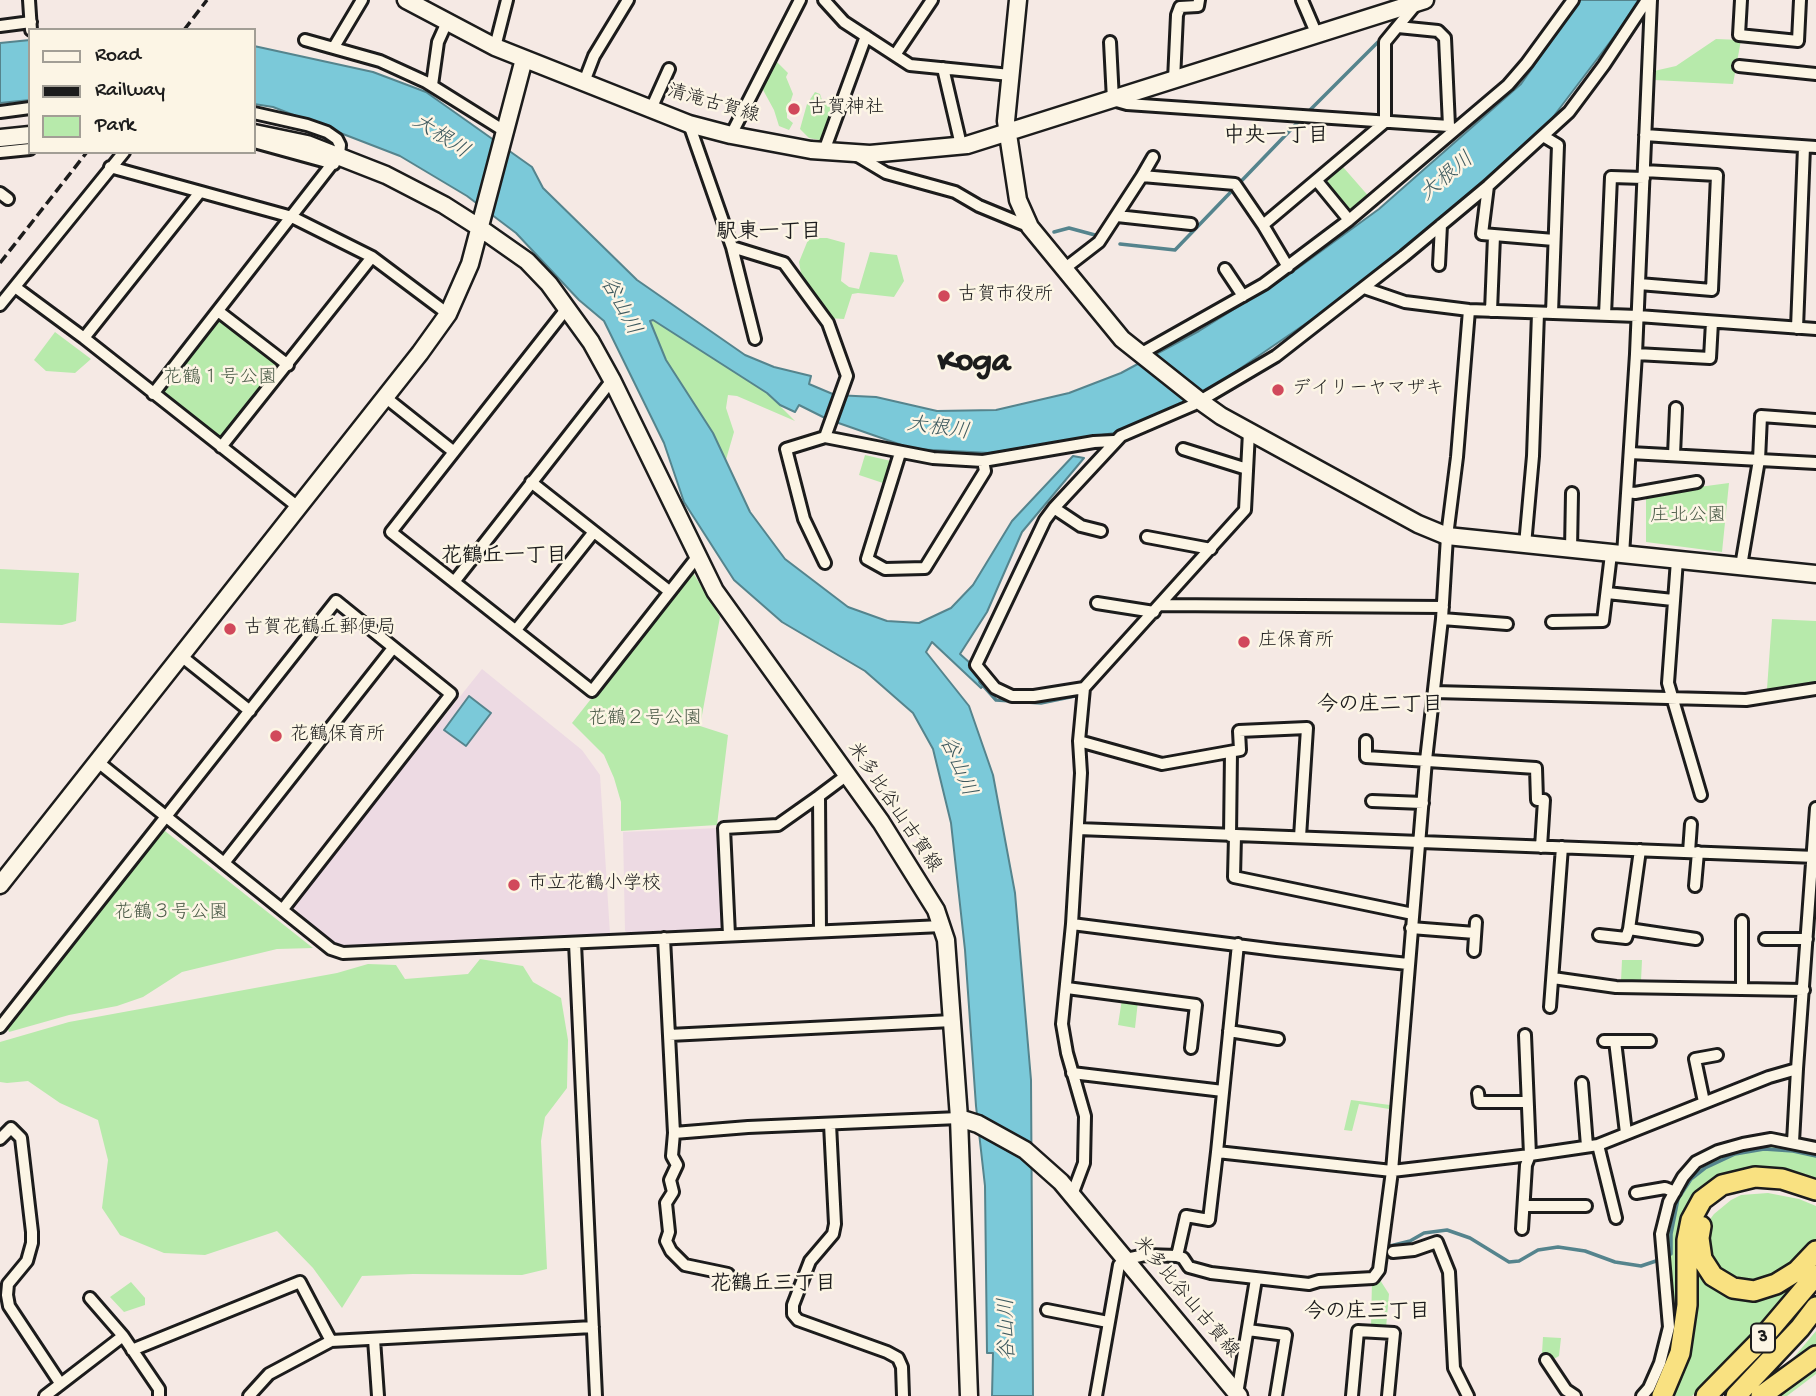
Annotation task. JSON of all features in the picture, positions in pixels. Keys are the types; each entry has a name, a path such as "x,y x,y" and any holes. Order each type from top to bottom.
{"highway":[{"path":"1662,1396 1674,1374 1680,1353 1687,1305 1687,1240 1691,1220 1702,1200 1722,1185 1755,1177 1782,1179 1816,1190"},
{"path":"1816,1200 1776,1187 1752,1187 1731,1192 1712,1206 1706,1215 1699,1238 1702,1259 1713,1276 1724,1284 1744,1291 1765,1289 1776,1284 1797,1271 1816,1251"},
{"name":"3","path":"1706,1396 1760,1341 1816,1275"},
{"name":"3","path":"1736,1396 1816,1307"},
{"path":"1761,1396 1816,1356"}],"main road":[{"path":"1018,0 1007,132 1018,200 1030,227 1122,339 1198,400 1249,432 1418,524 1447,536 1816,573"},
{"name":"清滝古賀線","path":"411,1 495,47 689,124 731,135 824,151 853,153 900,152 961,145 1113,100 1420,1"},
{"path":"0,885 448,314 470,264 524,59"},
{"path":"256,133 307,144 336,160 386,175 444,205 482,220"},
{"path":"0,138 28,135"},
{"name":"米多比谷山古賀線","path":"482,220 549,284 591,342 715,591 913,870 936,910 946,940 959,1118 978,1124 1025,1150 1040,1162 1072,1195 1238,1395"},
{"path":"959,1118 969,1396"}],"street":[{"path":"0,26 31,26 29,0"},
{"path":"334,47 362,0"},
{"path":"495,47 507,0"},
{"path":"584,82 594,56 628,0"},
{"path":"731,135 800,0"},
{"path":"824,0 844,22 909,65 1010,75"},
{"path":"895,55 932,0"},
{"path":"1174,80 1177,15 1180,7 1198,6 1199,0"},
{"path":"1302,0 1317,35"},
{"path":"1140,354 1243,296 1349,220 1521,71 1573,0"},
{"path":"1552,622 1603,621 1628,492 1638,316 1649,0"},
{"path":"1084,688 1034,696 1012,696 995,688 976,665 1045,520 1054,508 1114,441 1198,400 1276,356 1488,186 1569,112 1649,0"},
{"path":"1741,0 1739,35 1798,41 1800,0"},
{"path":"1264,225 1385,122 1385,42 1420,1"},
{"path":"432,85 439,42 447,22"},
{"path":"1398,27 1438,31 1445,37 1452,129"},
{"path":"824,151 866,36"},
{"path":"305,40 380,61 432,85 506,132"},
{"path":"1110,43 1113,100 1127,104 1452,129"},
{"path":"1739,66 1816,74"},
{"path":"943,68 961,145"},
{"path":"650,109 669,69"},
{"path":"0,112 28,108"},
{"path":"153,394 336,160 340,145 337,139 327,132 256,114"},
{"path":"689,124 732,247 755,339"},
{"path":"1645,135 1810,147 1797,328"},
{"path":"1543,136 1558,145 1552,313"},
{"path":"256,142 336,160"},
{"path":"0,152 28,149"},
{"path":"853,153 886,173 955,192 979,206 1030,227"},
{"path":"0,305 122,154"},
{"path":"1064,269 1100,242 1153,157"},
{"path":"110,167 292,217 372,257 448,314"},
{"path":"1605,315 1611,177 1644,174 1717,175 1712,290 1639,284"},
{"path":"1142,176 1235,184 1264,225 1287,267"},
{"path":"1317,181 1349,220"},
{"path":"1488,186 1482,234 1554,240"},
{"path":"84,338 200,192"},
{"path":"1117,216 1191,224"},
{"path":"1439,265 1441,225"},
{"path":"1491,311 1494,236"},
{"path":"732,247 784,263 828,323 847,376 825,437"},
{"path":"222,447 372,257"},
{"path":"1225,270 1243,296"},
{"path":"15,287 298,507"},
{"path":"1364,288 1405,302 1469,310 1638,316 1816,329"},
{"path":"567,308 391,532 592,691 697,557"},
{"path":"1096,1396 1119,1265 1125,1259 1145,1255 1177,1256 1183,1258 1189,1267 1256,1279 1309,1284 1373,1278 1379,1270 1392,1171 1426,760 1443,613 1447,536 1457,457 1469,310"},
{"path":"218,311 288,365"},
{"path":"1525,545 1533,456 1538,313"},
{"path":"1636,354 1710,358 1712,322"},
{"path":"454,582 612,380"},
{"path":"385,397 454,452"},
{"path":"1674,455 1675,408"},
{"path":"1741,566 1759,460 1761,416 1816,420"},
{"path":"1072,1195 1084,1163 1085,1116 1072,1073 1062,1024 1068,988 1081,774 1079,741 1084,688 1245,510 1249,432"},
{"path":"825,563 804,519 786,449 825,437 900,453 983,461 1114,441"},
{"path":"1183,449 1247,468"},
{"path":"900,453 867,559 885,569 925,568 985,471 983,461"},
{"path":"1630,453 1816,463"},
{"path":"531,482 669,591"},
{"path":"1628,492 1696,482"},
{"path":"1570,550 1572,494"},
{"path":"1054,508 1081,526 1101,531"},
{"path":"516,631 593,533"},
{"path":"1147,537 1210,549"},
{"path":"1677,560 1668,683 1701,794"},
{"path":"1607,593 1673,600"},
{"path":"0,1027 336,601 452,694 283,909"},
{"path":"1097,603 1157,609 1443,613 1507,624"},
{"path":"224,863 393,648"},
{"path":"180,655 250,711"},
{"path":"1434,692 1746,699 1816,689"},
{"path":"1079,741 1162,764 1240,750 1239,731 1307,728 1300,838"},
{"path":"1366,741 1366,757 1536,768 1537,800 1544,800 1541,847"},
{"path":"1231,752 1234,877 1413,914"},
{"path":"98,762 331,949 343,953 942,926"},
{"path":"729,935 724,828 778,825 847,775"},
{"path":"819,796 820,931"},
{"path":"1372,801 1423,803"},
{"path":"1793,1142 1816,808"},
{"path":"1691,824 1695,886"},
{"path":"1077,829 1814,857"},
{"path":"1550,1007 1562,847"},
{"path":"1599,935 1626,939 1640,850"},
{"path":"1742,920 1742,989"},
{"path":"1072,924 1408,964"},
{"path":"1411,928 1476,927 1474,951"},
{"path":"1629,929 1696,939"},
{"path":"664,938 674,1133 672,1156 677,1165 670,1180 673,1192 666,1203 669,1232 666,1241 671,1251 685,1265 728,1274"},
{"path":"1765,939 1807,939"},
{"path":"575,943 596,1396"},
{"path":"1177,1256 1186,1216 1209,1220 1237,944"},
{"path":"1553,978 1616,987 1804,990"},
{"path":"1068,988 1196,1005 1191,1048"},
{"path":"1802,1013 1816,1011"},
{"path":"669,1035 952,1021"},
{"path":"1229,1031 1278,1039"},
{"path":"1522,1229 1526,1166 1530,1155 1525,1035"},
{"path":"1626,1133 1610,1041 1650,1041"},
{"path":"1704,1102 1695,1059 1717,1055"},
{"path":"1217,1152 1392,1171 1530,1155 1592,1145 1769,1077 1797,1069"},
{"path":"1072,1073 1223,1091"},
{"path":"1583,1083 1592,1145 1616,1218"},
{"path":"1478,1093 1479,1102 1527,1102"},
{"path":"674,1133 748,1127 959,1118"},
{"path":"830,1124 834,1234 810,1261 793,1305 793,1314 798,1320 898,1358 902,1367 903,1396"},
{"path":"0,1139 11,1128 21,1138 32,1232 27,1261 8,1284 9,1306 60,1384"},
{"path":"1642,1396 1649,1388 1660,1363 1669,1327 1661,1234 1669,1202 1683,1177 1696,1162 1718,1152 1771,1139 1816,1148"},
{"path":"1636,1193 1665,1188 1675,1192"},
{"path":"1524,1206 1586,1206"},
{"path":"1393,1252 1414,1250 1437,1242 1449,1272 1454,1368 1468,1396"},
{"path":"1238,1395 1256,1279"},
{"path":"132,1350 300,1282 331,1340"},
{"path":"90,1298 123,1336 159,1389 159,1396"},
{"path":"1047,1310 1108,1322"},
{"path":"249,1396 269,1374 331,1340 593,1327"},
{"path":"1248,1330 1286,1335 1276,1396"},
{"path":"1352,1396 1358,1331 1394,1334 1388,1396"},
{"path":"45,1396 123,1336"},
{"path":"374,1339 378,1396"},
{"path":"1546,1360 1566,1390 1575,1396"}],"shaded area":[{"path":"482,669 582,750 600,775 610,934 339,948 292,907"},
{"path":"720,828 721,930 629,934 625,931 623,832"}],"green space":[{"path":"1716,39 1741,40 1733,84 1654,80 1654,71 1676,66"},
{"path":"776,61 788,73 786,77 793,94 787,112 787,118 793,123 789,130 779,126 762,88"},
{"path":"815,92 820,94 822,100 833,99 837,104 824,141 809,138 800,129 807,104"},
{"path":"1343,167 1371,199 1354,212 1347,211 1327,185 1328,180"},
{"path":"815,238 845,243 841,281 849,287 859,289 870,252 897,255 904,281 894,297 852,294 844,319 828,318 801,273 799,262 808,240"},
{"name":"花鶴１号公園","path":"217,320 223,320 278,363 278,369 224,437 217,437 164,395 164,388"},
{"path":"653,320 767,393 795,421 737,396 728,395 726,408 734,432 725,463 713,433 666,360 650,324"},
{"path":"55,332 91,359 75,373 46,371 34,360"},
{"path":"865,455 891,461 893,466 886,484 859,475"},
{"name":"庄北公園","path":"1729,483 1722,552 1646,542 1646,494"},
{"path":"0,569 79,573 76,621 62,625 0,623"},
{"name":"花鶴２号公園","path":"692,571 720,617 700,726 728,735 717,825 621,831 621,802 604,755 572,723"},
{"path":"1772,619 1816,621 1816,684 1767,689"},
{"name":"花鶴３号公園","path":"165,831 313,948 277,949 182,972 143,997 117,1006 69,1015 9,1032 7,1026 159,834"},
{"path":"480,959 523,966 533,982 561,998 568,1040 567,1088 545,1117 541,1141 547,1269 522,1275 362,1276 342,1308 313,1268 277,1231 205,1255 164,1253 120,1235 102,1208 108,1160 98,1120 60,1103 28,1081 0,1082 0,1042 69,1022 337,973 368,964 396,965 405,979 468,974"},
{"path":"1622,960 1642,960 1641,981 1621,981"},
{"path":"1122,999 1138,1001 1135,1028 1118,1025"},
{"path":"1351,1100 1390,1105 1389,1109 1359,1104 1352,1131 1344,1130"},
{"path":"1766,1146 1816,1153 1816,1183 1711,1186 1680,1324 1674,1322 1668,1236 1672,1210 1679,1191 1690,1176 1717,1157"},
{"path":"1768,1193 1799,1199 1816,1206 1816,1241 1807,1254 1788,1271 1757,1284 1723,1275 1708,1256 1708,1222 1731,1200 1741,1195"},
{"path":"1690,1258 1717,1287 1796,1282 1764,1324 1692,1396 1667,1396"},
{"path":"1372,1280 1380,1280 1389,1294 1386,1328 1371,1327"},
{"path":"131,1282 145,1298 145,1305 124,1312 110,1297"},
{"path":"1816,1331 1816,1352 1775,1378 1795,1356"},
{"path":"1543,1337 1561,1338 1559,1356 1552,1360 1542,1353"},
{"path":"1816,1362 1816,1374 1787,1396 1770,1396"}],"water":[{"path":"1580,0 1639,0 1547,125 1425,231 1333,305 1219,383 1183,404 1114,433 990,453 913,449 827,419 799,405 795,412 780,405 767,393 653,320 650,321 666,360 713,433 750,512 785,559 848,607 887,621 919,623 951,608 973,585 1012,521 1073,456 1084,458 1022,532 987,612 960,654 989,680 981,688 932,642 926,652 969,706 993,775 1015,893 1031,1080 1033,1396 992,1396 993,1353 987,1353 985,1186 976,1106 965,950 951,823 933,749 913,713 865,671 782,622 734,580 684,502 664,443 604,321 579,300 516,233 467,196 400,156 273,107 256,104 256,46 373,72 426,92 532,167 543,188 637,280 745,355 774,367 811,376 809,384 835,395 876,397 937,411 996,410 1069,393 1121,373 1199,331 1287,276 1379,209 1521,84"},
{"path":"28,40 28,100 0,103 0,43"},
{"path":"469,696 491,713 466,746 444,730"}],"waterway":[{"path":"1308,112 1378,42"},
{"path":"1120,244 1175,250 1302,118"},
{"path":"1054,232 1069,228 1095,235"},
{"path":"980,682 996,700 1041,703 1075,696"},
{"path":"1671,1254 1671,1234 1678,1199 1691,1179 1705,1168 1735,1154 1764,1149 1816,1156"},
{"path":"1390,1246 1410,1241 1424,1233 1447,1230 1470,1238 1509,1262 1519,1261 1538,1250 1558,1247 1585,1251 1615,1262 1641,1266 1656,1261"}],"railway":[{"path":"186,28 207,0"},
{"path":"0,263 85,154"}],"place":[{"name":"古賀神社","path":"794,109"},
{"name":"古賀市役所","path":"944,296"},
{"name":"デイリーヤマザキ","path":"1278,390"},
{"name":"古賀花鶴丘郵便局","path":"230,629"},
{"name":"庄保育所","path":"1244,642"},
{"name":"花鶴保育所","path":"276,736"},
{"name":"市立花鶴小学校","path":"514,885"}],"district":[{"name":"中央一丁目","path":"1276,138"},
{"name":"駅東一丁目","path":"769,234"},
{"name":"Koga","path":"974,364"},
{"name":"花鶴丘一丁目","path":"504,558"},
{"name":"今の庄二丁目","path":"1380,707"},
{"name":"花鶴丘三丁目","path":"773,1286"},
{"name":"今の庄三丁目","path":"1367,1314"}],"water label":[{"name":"大根川","path":"440,138"},
{"name":"大根川","path":"1448,178"},
{"name":"谷山川","path":"619,307"},
{"name":"大根川","path":"938,430"},
{"name":"谷山川","path":"956,767"},
{"name":"谷山川","path":"1009,1329"}]}
